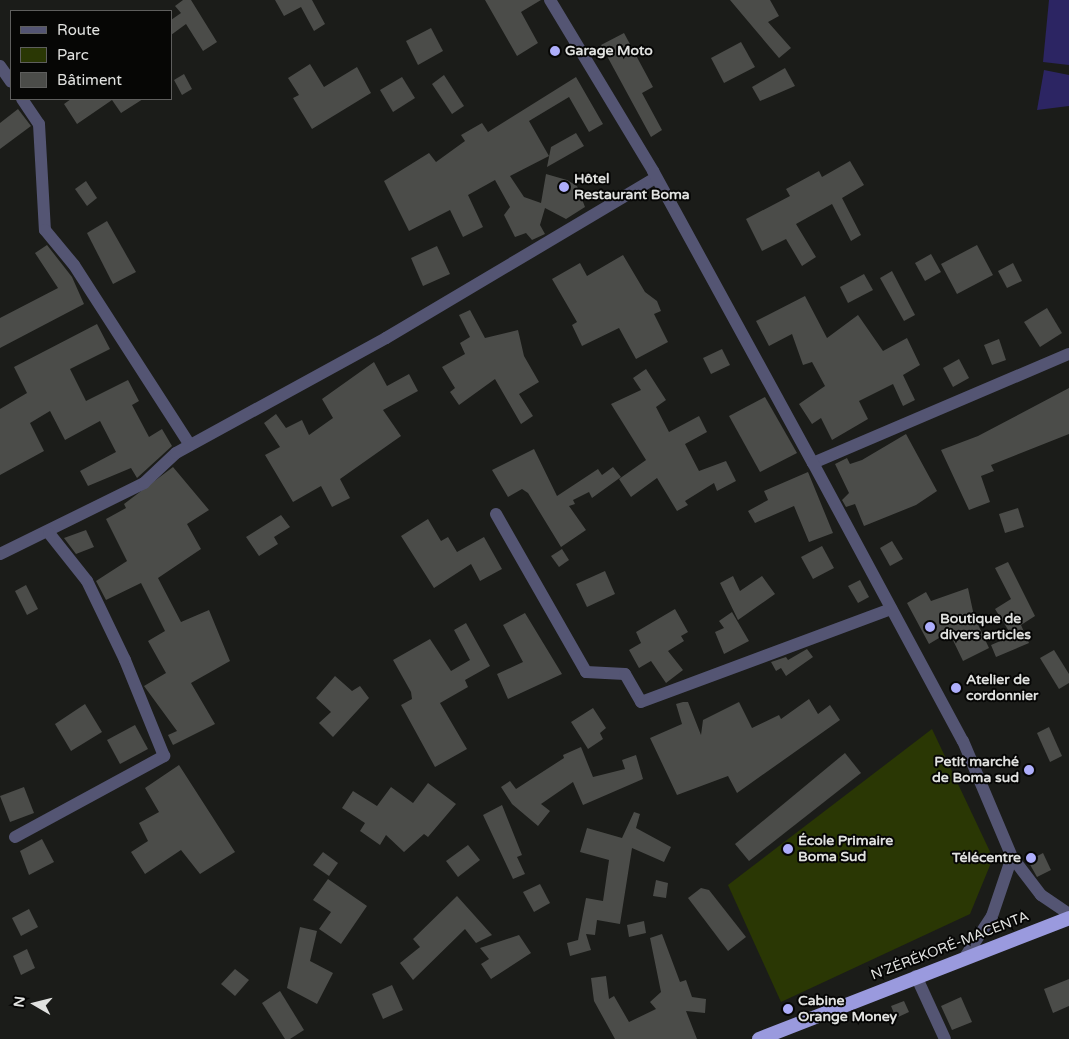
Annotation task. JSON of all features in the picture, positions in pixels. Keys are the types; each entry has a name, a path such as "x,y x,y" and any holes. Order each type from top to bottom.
{"highway":[{"name":"N'ZÉRÉKORÉ-MACENTA","path":"759,1039 1069,916"}],"street":[{"path":"550,0 654,179 813,463 962,741 1012,857 1041,895 1069,916"},
{"path":"0,66 10,81"},
{"path":"23,100 39,124 46,230 74,265 190,446"},
{"path":"0,554 49,533 144,483 190,446 386,338 654,179"},
{"path":"813,463 1069,354"},
{"path":"496,514 586,672 625,674 641,702 891,609"},
{"path":"15,837 164,756 125,660 87,581 49,533"},
{"path":"964,957 992,916 1012,857"},
{"path":"916,976 944,1039"}],"green space":[{"path":"932,729 993,858 970,914 781,1002 728,885"}],"shaded area":[{"path":"1049,0 1069,0 1069,65 1043,62"},
{"path":"1044,70 1069,75 1069,106 1037,110"}],"building":[{"path":"183,0 191,0 217,42 203,51 186,24 172,34 172,19 181,13 175,6"},
{"path":"275,0 312,0 325,24 314,31 301,7 284,16"},
{"path":"485,0 541,0 521,12 538,43 517,56"},
{"path":"730,0 770,0 779,16 768,22 791,48 779,58"},
{"path":"431,28 443,51 418,65 406,41"},
{"path":"624,33 653,87 642,93 662,130 651,137 601,45"},
{"path":"741,42 755,67 724,83 711,58"},
{"path":"310,64 324,87 357,67 371,93 312,129 293,98 299,95 288,78"},
{"path":"785,68 795,86 760,101 752,87"},
{"path":"184,74 192,89 182,95 174,80"},
{"path":"444,75 464,106 452,114 432,84"},
{"path":"402,77 415,98 393,112 380,90"},
{"path":"576,77 603,124 589,132 569,97 529,121 549,156 510,176 524,197 541,203 546,174 567,180 577,186 585,207 566,219 545,208 540,225 545,234 532,240 526,233 515,237 504,215 510,207 495,180 468,195 483,227 463,237 450,210 409,231 384,181 429,153 436,162 465,141 461,135 482,123 488,132"},
{"path":"70,100 112,100 77,124 64,104"},
{"path":"112,100 141,100 121,113"},
{"path":"18,109 31,126 0,149 0,123"},
{"path":"576,133 584,146 547,167 551,147"},
{"path":"850,161 864,185 842,198 861,235 851,241 832,204 796,224 816,257 802,266 786,239 762,251 746,219 790,196 786,189 819,171 822,177"},
{"path":"86,181 97,198 87,206 75,189"},
{"path":"107,221 136,272 113,284 87,233"},
{"path":"47,245 72,277 84,304 0,348 0,318 58,288 35,253"},
{"path":"977,245 993,275 957,294 941,264"},
{"path":"437,246 450,274 423,286 411,258"},
{"path":"931,254 941,272 925,281 915,263"},
{"path":"623,255 645,292 657,301 661,311 654,314 668,342 636,359 619,328 582,346 572,325 577,322 552,279 580,263 587,276"},
{"path":"1013,263 1022,281 1007,288 998,271"},
{"path":"892,271 915,315 904,321 880,278"},
{"path":"864,274 873,290 848,303 840,287"},
{"path":"805,296 827,338 858,315 883,351 907,338 920,365 903,375 915,400 903,406 893,384 859,401 868,419 832,440 821,418 812,424 799,404 825,386 812,362 803,365 792,334 769,346 756,321"},
{"path":"1047,308 1062,333 1040,347 1024,322"},
{"path":"470,310 485,338 518,330 524,356 539,382 519,394 533,416 521,424 495,379 459,405 450,392 455,388 442,367 465,354 460,343 470,337 459,315"},
{"path":"97,324 110,349 70,369 86,401 128,380 139,401 132,405 149,437 162,429 172,446 137,478 131,468 88,486 80,471 116,452 100,421 65,440 50,411 30,423 44,451 0,475 0,409 27,393 14,367"},
{"path":"999,339 1006,360 992,365 984,345"},
{"path":"722,349 730,365 711,374 703,358"},
{"path":"959,359 969,378 953,387 943,368"},
{"path":"374,362 387,386 409,374 418,391 383,410 401,436 340,479 350,498 332,507 321,486 293,502 265,455 280,447 264,423 276,414 286,428 302,420 309,435 333,418 322,399"},
{"path":"646,369 666,400 656,407 669,432 699,416 707,432 685,444 699,471 726,461 736,481 717,491 714,483 685,501 688,505 677,511 657,478 631,497 619,479 646,460 611,404 641,390 633,378"},
{"path":"1069,388 1069,434 991,465 994,471 981,476 990,502 969,510 941,450 978,436"},
{"path":"765,397 797,453 760,472 729,416"},
{"path":"906,434 937,491 916,505 864,526 855,504 846,507 842,500 849,493 835,464 847,458 850,464 862,460"},
{"path":"534,449 557,496 598,469 602,475 613,467 621,477 592,498 589,492 573,500 575,504 569,506 586,530 561,547 528,493 522,489 508,497 492,470"},
{"path":"173,467 209,510 187,524 201,549 158,578 181,622 209,610 230,661 191,683 215,724 173,745 168,735 177,731 144,686 166,673 148,641 165,631 141,583 106,600 96,581 127,561 106,519 126,508 124,504"},
{"path":"808,472 833,533 809,542 794,506 755,523 748,511 768,500 764,491"},
{"path":"1018,508 1024,527 1005,533 999,514"},
{"path":"281,515 290,527 274,537 278,544 259,556 246,537"},
{"path":"428,519 441,541 448,537 457,552 484,537 502,569 480,581 471,564 434,588 401,536"},
{"path":"86,530 94,547 76,554 64,538"},
{"path":"892,541 903,559 890,566 880,548"},
{"path":"822,546 834,568 813,579 801,557"},
{"path":"562,549 569,560 559,567 551,556"},
{"path":"1008,562 1035,616 1021,625 1029,643 996,657 991,645 1012,636 995,609 1011,599 995,568"},
{"path":"605,571 615,594 587,607 576,584"},
{"path":"733,576 740,591 762,576 775,594 738,620 720,583"},
{"path":"860,580 869,597 858,603 848,586"},
{"path":"26,585 38,609 27,615 15,591"},
{"path":"968,588 974,616 989,648 963,661 949,632 929,644 907,603 926,592 931,601"},
{"path":"675,609 688,632 681,636 684,641 668,651 683,670 666,683 651,661 639,668 629,650 641,643 636,632"},
{"path":"732,612 749,641 724,654 715,632 724,628 719,621"},
{"path":"525,613 562,674 508,699 497,674 523,662 503,625"},
{"path":"466,623 490,666 465,680 468,687 440,703 467,749 435,767 401,705 412,699 411,692 393,660 430,639 451,671 470,660 454,630"},
{"path":"807,649 813,657 786,676 781,668 776,671 771,662 786,657 788,660"},
{"path":"1054,650 1069,674 1069,683 1059,689 1040,658"},
{"path":"335,676 352,691 360,686 369,698 333,737 319,723 331,712 316,698"},
{"path":"809,699 818,714 830,705 840,720 737,793 728,776 677,795 650,738 682,724 676,704 683,702 688,702 701,735 703,720 739,702 752,728 779,715 781,719"},
{"path":"85,704 102,732 71,751 55,724"},
{"path":"593,708 606,728 600,733 603,739 588,749 571,722"},
{"path":"135,725 148,749 120,764 107,740"},
{"path":"1049,727 1062,756 1050,762 1037,733"},
{"path":"581,747 593,777 625,769 622,760 636,755 643,779 583,805 573,782 541,804 550,811 538,826 512,804 501,787 510,781 516,789 564,758 563,755"},
{"path":"845,753 861,773 749,861 735,844"},
{"path":"179,765 235,852 200,874 181,850 145,874 131,852 148,841 139,823 159,812 145,788"},
{"path":"428,783 456,804 428,837 424,834 404,852 386,835 380,845 360,831 365,823 342,808 353,791 377,806 391,787 413,803"},
{"path":"24,787 34,813 10,822 0,796"},
{"path":"502,805 522,855 517,857 525,874 513,879 483,815"},
{"path":"634,812 640,814 636,828 671,847 664,862 632,848 620,924 597,920 595,935 586,934 591,950 570,956 567,943 578,940 586,898 603,901 609,860 580,852 587,828 622,838"},
{"path":"42,839 54,862 29,875 20,851"},
{"path":"468,845 480,860 458,877 446,861"},
{"path":"323,852 338,863 329,876 313,865"},
{"path":"1043,853 1051,870 1037,877 1028,861"},
{"path":"328,879 367,906 341,944 319,929 331,912 313,900"},
{"path":"656,880 668,883 666,898 653,896"},
{"path":"540,884 550,903 534,912 523,892"},
{"path":"701,888 709,890 746,937 728,951 688,898"},
{"path":"457,896 492,935 476,943 465,929 413,980 400,963 420,947 413,939"},
{"path":"29,909 38,927 21,936 12,918"},
{"path":"644,921 646,933 629,937 627,925"},
{"path":"300,927 317,931 310,961 333,973 317,1004 287,988"},
{"path":"662,934 680,982 686,980 692,997 706,999 705,1013 686,1011 697,1039 615,1039 594,1001 591,978 606,976 609,999 614,996 629,1022 656,1009 650,1002 661,992 650,938"},
{"path":"519,935 531,953 491,979 481,964 489,959 480,948"},
{"path":"27,949 35,968 21,975 13,956"},
{"path":"235,969 249,980 235,996 221,984"},
{"path":"1069,979 1069,1006 1053,1013 1044,989"},
{"path":"392,985 403,1010 383,1019 372,994"},
{"path":"280,991 304,1030 290,1039 285,1039 262,1003"},
{"path":"961,997 972,1022 952,1030 941,1006"},
{"path":"904,1001 909,1012 896,1018 891,1006"}],"place":[{"name":"Garage Moto","path":"555,51"},
{"name":"Hôtel Restaurant Boma","path":"564,187"},
{"name":"Boutique de divers articles","path":"930,627"},
{"name":"Atelier de cordonnier","path":"956,688"},
{"name":"Petit marché de Boma sud","path":"1029,770"},
{"name":"École Primaire Boma Sud","path":"788,849"},
{"name":"Télécentre","path":"1031,858"},
{"name":"Cabine Orange Money","path":"788,1009"}]}
